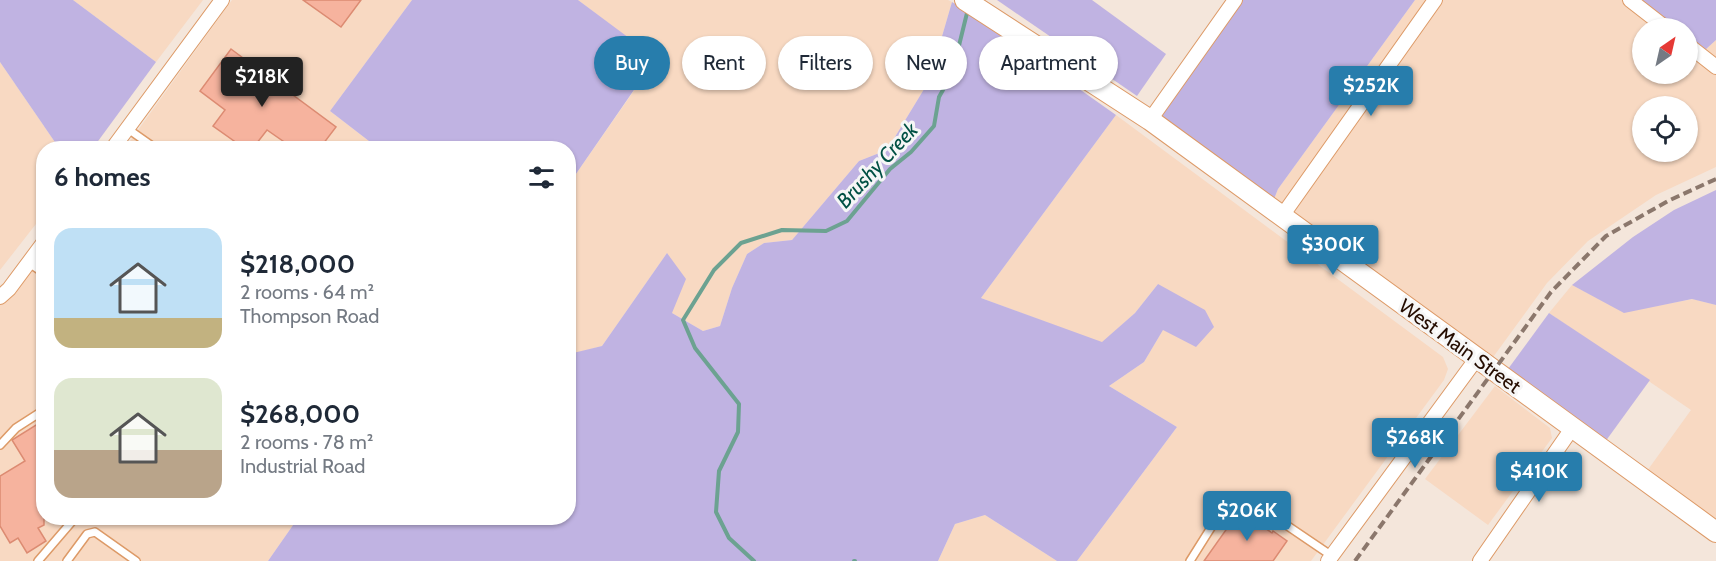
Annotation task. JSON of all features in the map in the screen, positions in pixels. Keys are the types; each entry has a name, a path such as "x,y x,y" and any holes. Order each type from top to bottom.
{"main road":[{"name":"West Main Street","path":"965,0 1150,120 1716,532"}],"street":[{"path":"119,141 222,0"},
{"path":"1150,120 1235,0"},
{"path":"1282,216 1435,0"},
{"path":"1630,0 1653,18"},
{"path":"1698,53 1716,67"},
{"path":"0,297 9,289 36,252"},
{"path":"1330,558 1477,358"},
{"path":"1480,561 1573,427"}],"lane":[{"path":"128,129 145,141"},
{"path":"28,262 36,268"},
{"path":"0,445 16,428 36,415"},
{"path":"1190,561 1224,507 1240,502 1268,512 1330,558"},
{"path":"38,561 69,525"},
{"path":"68,561 91,531 136,561"}],"shaded area":[{"path":"0,0 73,0 156,62 98,141 54,141 0,62"},
{"path":"73,0 203,0 156,62"},
{"path":"232,0 412,0 330,111 369,141 130,141"},
{"path":"412,0 578,0 626,36 594,36 594,90 634,90 576,174 576,141 369,141 330,111"},
{"path":"578,0 948,0 952,2 942,36 885,36 885,90 924,90 887,150 859,161 792,240 764,243 747,254 732,288 720,326 703,331 672,313 667,253 602,346 576,353 576,174 634,90 670,90 670,36 626,36"},
{"path":"997,0 1092,0 1166,54 1137,96 1118,83 1118,36 1050,36"},
{"path":"1235,0 1415,0 1278,189 1274,199 1163,119 1159,105"},
{"path":"1415,0 1639,0 1663,18 1632,18 1632,84 1698,84 1698,45 1705,50 1716,40 1716,167 1656,195 1588,241 1547,283 1491,360 1274,199 1278,189"},
{"path":"1639,0 1716,0 1716,40 1705,50 1698,45 1698,18 1663,18"},
{"path":"952,2 1004,36 979,36 979,90 1081,90 1116,115 981,298 1102,342 1135,313 1158,284 1205,310 1214,327 1196,347 1163,330 1144,362 1109,386 1177,427 1077,561 1057,561 985,515 955,524 938,561 268,561 293,525 576,525 576,352 602,346 667,253 686,279 672,313 703,331 720,326 732,288 747,254 764,243 792,240 859,161 887,150 924,90 967,90 967,36 942,36"},
{"path":"0,62 54,141 36,141 36,224 0,270"},
{"path":"1116,115 1443,357 1448,369 1444,380 1311,561 1077,561 1177,427 1109,386 1144,362 1163,330 1158,284 1135,313 1102,343 981,298"},
{"path":"1716,190 1716,305 1692,299 1624,313 1572,285 1633,237 1674,210"},
{"path":"36,254 36,525 293,525 268,561 0,561 0,296"},
{"path":"1572,285 1624,312 1693,299 1716,305 1716,522 1647,471 1691,410 1549,313"},
{"path":"1549,313 1650,380 1605,442 1508,369"},
{"path":"1495,386 1550,428 1552,438 1488,525 1425,479"},
{"path":"985,515 1057,561 938,561 955,524"}],"building":[{"path":"303,0 361,0 341,27"},
{"path":"231,49 336,127 325,141 283,141 267,130 258,141 234,141 213,126 225,110 200,91"},
{"path":"36,425 36,525 44,525 38,528 46,541 27,553 18,538 10,543 0,526 0,476 25,461 12,440"},
{"path":"1240,510 1287,541 1273,561 1204,561"}],"waterway":[{"name":"Brushy Creek","path":"754,561 729,538 716,512 719,471 738,432 739,404 695,348 683,320 714,270 741,243 782,230 826,231 847,221 890,169 911,152 934,126 939,97 952,74 967,13"}],"railway":[{"path":"1355,561 1551,292 1606,236 1668,201 1716,179"}]}
